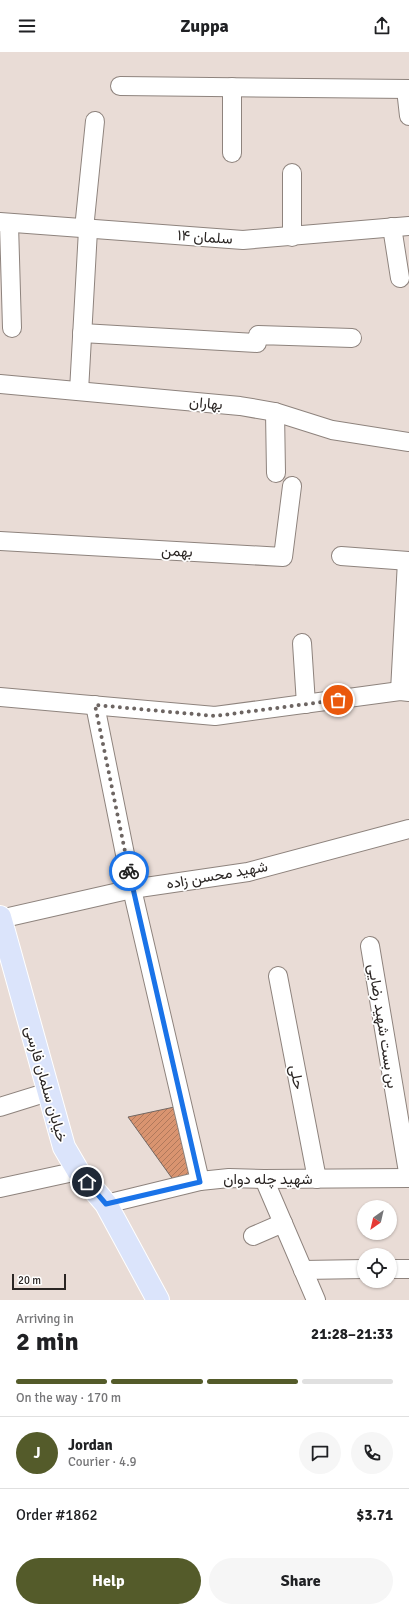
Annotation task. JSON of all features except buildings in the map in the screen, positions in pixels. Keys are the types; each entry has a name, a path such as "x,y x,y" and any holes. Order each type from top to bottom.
{"main road":[{"name":"خیابان سلمان فارسی","path":"0,918 64,1147 78,1171 106,1204 158,1300"}],"street":[{"path":"120,86 408,89 409,116"},
{"path":"232,87 232,153"},
{"path":"78,392 86,229 95,121"},
{"path":"292,173 292,237"},
{"path":"5,223 12,328"},
{"name":"سلمان ۱۴","path":"5,223 243,240 292,237 401,226"},
{"path":"400,278 401,226"},
{"path":"82,333 257,343 258,335 352,338"},
{"name":"بهاران","path":"0,384 240,406 275,412 332,430 409,442"},
{"path":"275,412 276,473"},
{"name":"بهمن","path":"0,541 283,557 292,486"},
{"path":"0,697 215,716 404,692 408,561 341,556"},
{"path":"302,643 306,704"},
{"path":"95,705 132,889 200,1182"},
{"name":"شهید محسن زاده","path":"0,918 132,889 248,872 409,829"},
{"name":"بن بست شهید رضایی","path":"370,946 409,1178"},
{"name":"حلی","path":"278,976 317,1179"},
{"path":"0,1107 48,1092"},
{"path":"0,1188 78,1171"},
{"name":"شهید چله دوان","path":"106,1204 200,1182 229,1178 409,1178"},
{"path":"264,1179 316,1300"},
{"path":"253,1236 283,1223"},
{"path":"303,1270 357,1269"},
{"path":"397,1269 409,1269"}],"way so far":[{"path":"129,871 95,705 215,716 338,700"}],"route":[{"path":"87,1182 106,1204 200,1182 129,871"}]}
